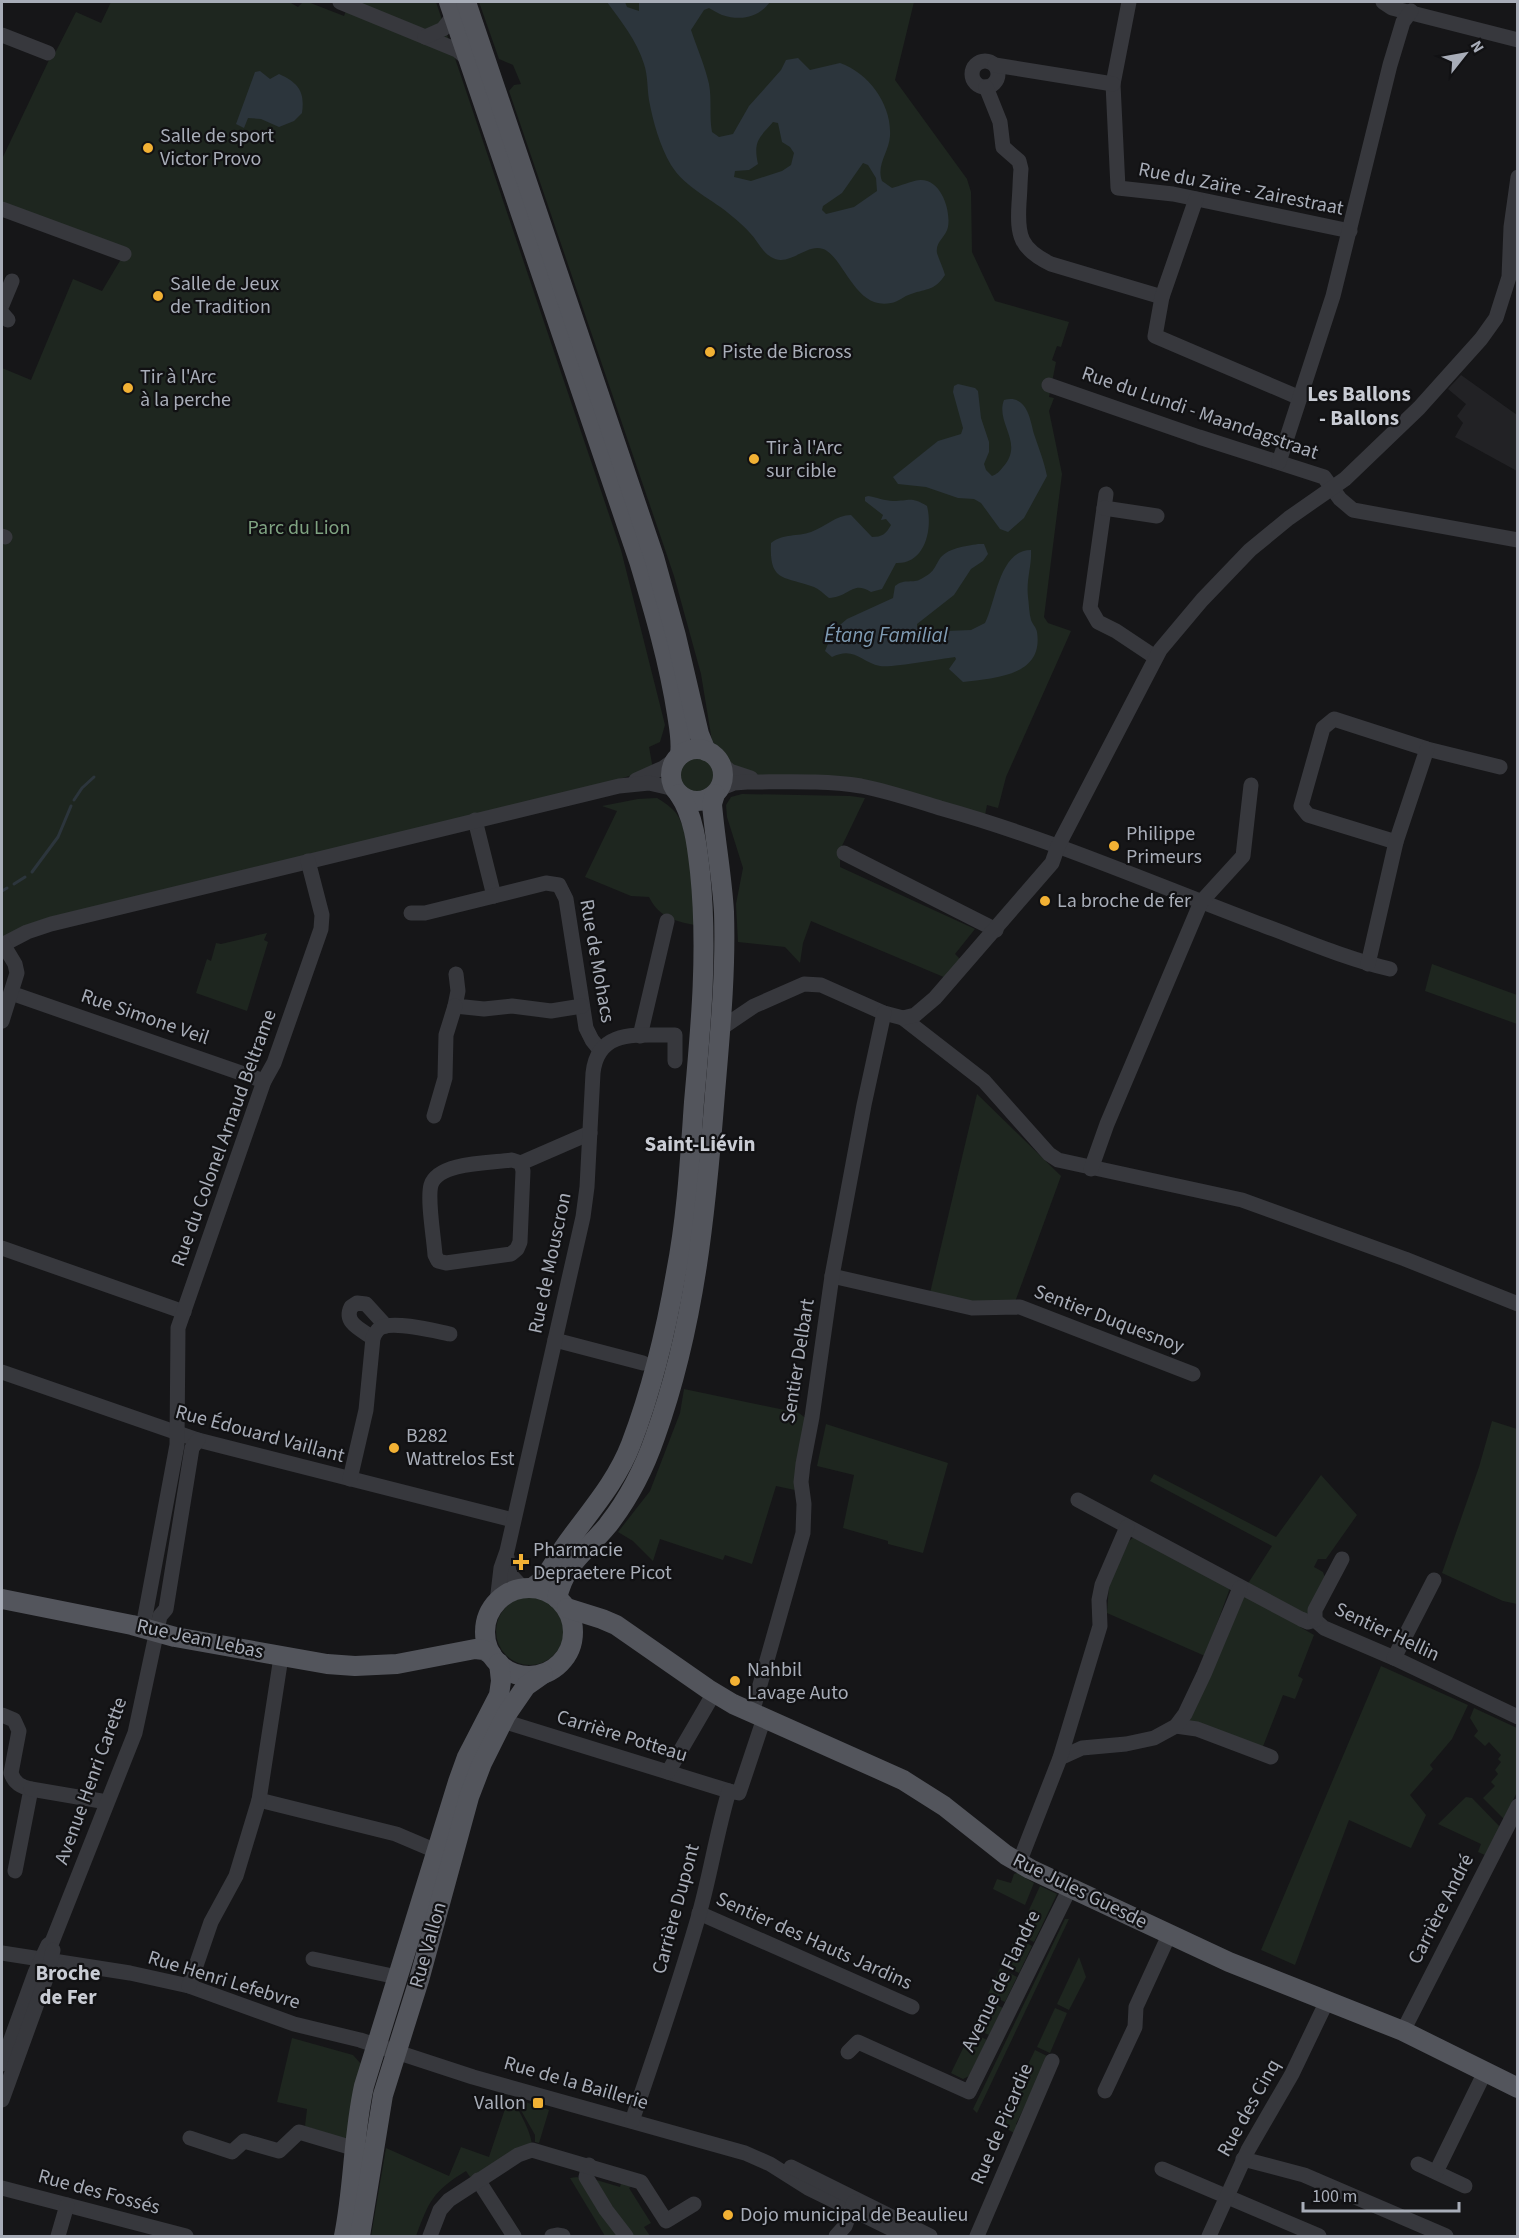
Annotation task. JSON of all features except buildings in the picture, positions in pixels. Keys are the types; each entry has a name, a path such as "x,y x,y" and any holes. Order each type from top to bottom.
{"main road":[{"path":"456,6 469,60 642,571 675,700 681,744 679,757"},
{"path":"456,6 651,548 674,626 699,734 723,775 712,804 723,910 723,993 700,1251 684,1335 669,1395 653,1443 636,1481 608,1524 566,1572 562,1603"},
{"path":"446,1654 468,1640 487,1622 497,1602 508,1593 527,1588 546,1576 564,1548 597,1506 625,1460 651,1382 676,1276 687,1199 704,986 704,935 699,858 690,814 671,775 672,767 679,757 691,750 712,756"},
{"path":"677,791 686,799 697,801 705,800 717,791"},
{"path":"446,1654 479,1649 508,1670 530,1676 543,1674 556,1667 564,1660 571,1647 572,1621 562,1603 545,1591 527,1588"},
{"name":"Rue Jean Lebas","path":"2,1599 281,1657 327,1664 385,1666 421,1661 446,1654"},
{"name":"Rue Jules Guesde","path":"562,1603 602,1618 714,1693 758,1716 903,1780 936,1800 1019,1863 1229,1962 1403,2031 1518,2088"},
{"name":"Rue Jean Lebas","path":"2,1609 27,1613 73,1614"},
{"path":"487,1622 486,1640 495,1659"},
{"name":"Rue Jules Guesde","path":"573,1637 584,1629 602,1627 613,1629 632,1638"},
{"name":"Rue Vallon","path":"344,2236 352,2191 362,2096 464,1764 499,1695 501,1681 495,1659"},
{"name":"Rue Vallon","path":"360,2236 383,2095 419,1980 465,1810 482,1763 503,1721 524,1689 543,1674"}],"street":[{"path":"340,2 460,52 469,60"},
{"path":"1383,2 1392,8 1407,6 1518,40"},
{"path":"425,37 443,29 456,6"},
{"path":"1279,462 1318,347 1407,6"},
{"name":"Rue du Zaïre - Zairestraat","path":"1128,9 1113,84 1118,188 1196,199 1350,231"},
{"path":"3,38 48,53"},
{"path":"995,65 998,79 993,85 986,87 975,82 972,73 974,67 980,62 989,61 995,65 1113,84"},
{"path":"986,87 1000,122 1003,147 1019,161 1021,169 1018,224 1020,237 1027,248 1051,264 1162,297"},
{"path":"903,1018 915,1015 927,1006 996,930 1052,863 1058,846 1155,657 1202,600 1250,550 1289,518 1345,479 1419,408 1481,339 1511,294 1511,227 1518,177"},
{"path":"1196,199 1162,297 1155,336 1300,398"},
{"path":"2,209 124,254"},
{"path":"2,305 12,281"},
{"name":"Rue du Lundi - Maandagstraat","path":"1049,385 1324,477 1340,499 1353,510 1518,540"},
{"path":"1155,657 1098,622 1090,608 1105,501 1157,516"},
{"path":"1396,842 1308,815 1301,806 1323,728 1334,719 1427,749 1500,767"},
{"path":"1368,964 1396,842 1427,749"},
{"path":"712,756 735,774 771,782"},
{"path":"619,786 658,771 679,757"},
{"path":"717,791 739,783 771,782 862,787 979,819 1058,846 1368,964 1390,969"},
{"path":"2,1021 12,993 17,969 2,945 36,928 619,786 649,783 677,791"},
{"path":"1091,1169 1107,1124 1201,902 1243,856 1251,785"},
{"path":"475,820 494,896"},
{"path":"844,853 996,930"},
{"name":"Rue du Colonel Arnaud Beltrame","path":"150,1630 162,1520 177,1434 177,1334 264,1081 274,1063 321,929 322,915 308,861"},
{"name":"Rue de Mohacs","path":"411,913 425,913 546,883 556,883 562,889 566,899 582,1006 589,1035 600,1050"},
{"path":"640,1036 667,921"},
{"path":"434,1116 445,1078 446,1035 457,996 456,974"},
{"path":"720,1029 754,1006 789,989 810,983 829,987 884,1013 903,1018 984,1081 1053,1157 1063,1162 1242,1200 1405,1259 1518,1304"},
{"name":"Rue Simone Veil","path":"12,993 264,1081"},
{"path":"723,993 736,1004 744,1007 754,1006"},
{"path":"455,1006 484,1009 512,1006 544,1011 582,1006"},
{"name":"Sentier Delbart","path":"758,1716 803,1533 801,1475 832,1276 884,1013"},
{"path":"600,1050 615,1039 675,1035 675,1061"},
{"name":"Rue de Mouscron","path":"497,1602 501,1568 507,1551 583,1217 594,1066 600,1050"},
{"path":"521,1163 523,1171 520,1242 517,1249 511,1254 446,1263 438,1261 435,1255 430,1191 437,1175 448,1169 512,1160 521,1163 590,1133"},
{"path":"2,1248 184,1311"},
{"name":"Sentier Duquesnoy","path":"832,1276 972,1308 1020,1307 1193,1374"},
{"path":"374,1338 350,1321 348,1315 351,1306 357,1303 366,1304 386,1326"},
{"path":"350,1479 366,1410 374,1338 378,1330 386,1326 450,1334"},
{"path":"555,1340 643,1364"},
{"name":"Rue Édouard Vaillant","path":"2,1372 177,1434 513,1520"},
{"path":"150,1630 166,1609 192,1448 198,1440"},
{"name":"Sentier Hellin","path":"1078,1500 1301,1619 1308,1622 1315,1620 1324,1628 1497,1701 1518,1717"},
{"path":"162,1520 180,1525"},
{"path":"1019,1863 1060,1758 1100,1626 1102,1585 1127,1527"},
{"name":"Rue de Mouscron","path":"507,1551 509,1573 527,1588"},
{"path":"1315,1620 1315,1610 1342,1559"},
{"path":"1394,1658 1434,1580"},
{"path":"1060,1758 1082,1748 1126,1744 1154,1738 1176,1726 1185,1714 1200,1684 1240,1588"},
{"name":"Avenue Henri Carette","path":"2,2100 5,2067 46,1960 48,1945 52,1942 139,1718 150,1630"},
{"path":"189,1986 211,1922 236,1876 259,1800 281,1657"},
{"path":"668,1772 714,1693"},
{"path":"2,1715 14,1720 19,1731 11,1773 19,1785 108,1802"},
{"name":"Carrière Dupont","path":"632,2121 672,2007 699,1912 729,1791 739,1792 758,1716"},
{"name":"Carrière Potteau","path":"503,1721 729,1791"},
{"path":"1176,1726 1197,1729 1271,1757"},
{"path":"15,1871 31,1789"},
{"path":"259,1800 396,1834 436,1851"},
{"name":"Carrière André","path":"1403,2031 1518,1806"},
{"name":"Avenue de Flandre","path":"848,2052 858,2042 969,2092 1070,1888"},
{"name":"Sentier des Hauts Jardins","path":"699,1912 912,2007"},
{"path":"1105,2091 1134,2027 1136,2007 1169,1935"},
{"name":"Rue Henri Lefebvre","path":"2,1953 130,1973 189,1986 294,2024 397,2052"},
{"path":"313,1959 397,1977"},
{"name":"Rue des Cinq","path":"1209,2236 1243,2159 1297,2066 1327,2001"},
{"name":"Rue de la Baillerie","path":"397,2052 473,2076 767,2158 786,2165 906,2236"},
{"name":"Rue de Picardie","path":"977,2236 1052,2061"},
{"path":"1436,2172 1485,2072"},
{"path":"190,2138 232,2152 244,2141 279,2151 299,2132 356,2149"},
{"path":"430,2236 443,2205 518,2155 532,2150 641,2182 666,2221 694,2204"},
{"path":"1243,2159 1304,2175 1446,2236"},
{"path":"1418,2164 1465,2186"},
{"path":"589,2165 586,2177 606,2210 626,2236"},
{"path":"1162,2169 1319,2236"},
{"path":"478,2180 514,2236"},
{"name":"Rue des Fossés","path":"2,2188 186,2236"},
{"path":"836,2236 845,2226 853,2204"},
{"name":"Rue de la Baillerie","path":"853,2204 930,2236"},
{"path":"58,2236 67,2205"},
{"path":"552,2236 564,2236"}],"shaded area":[{"path":"1461,375 1517,415 1517,471 1455,437 1463,423 1457,416 1466,404 1448,389"}],"green space":[{"name":"Parc du Lion","path":"111,2 289,2 298,7 303,2 308,2 344,16 349,2 436,2 621,550 665,725 660,742 649,747 653,769 2,940 2,368 31,380 73,279 102,291 124,254 2,204 2,159 49,60 52,59 76,12 101,23"},
{"path":"479,2 914,2 895,80 967,179 971,192 972,252 995,301 1069,322 1061,347 1057,346 1052,360 1056,362 1049,397 1054,398 1049,411 1062,474 1044,617 1048,623 1071,631 1006,777 998,808 987,805 985,815 744,773 729,764 712,741 701,674 674,576 509,91 514,85 521,84 513,65 499,59"},
{"path":"697,756 711,761 716,775 711,789 697,794 683,789 678,775 683,761"},
{"path":"742,794 865,798 840,850 840,867 975,929 955,954 960,959 946,978 811,921 803,943 800,963 785,947 738,942 736,904 743,868 727,817 726,805 731,797"},
{"path":"657,798 676,813 685,836 691,867 695,925 680,922 662,914 649,897 631,896 585,877 617,811 602,806"},
{"path":"267,933 264,940 268,942 247,1011 196,993 207,959 211,961 216,943 221,944"},
{"path":"1432,964 1517,995 1517,1024 1425,991"},
{"path":"977,1094 1061,1176 1015,1302 989,1306 930,1293"},
{"path":"684,1389 799,1413 808,1420 795,1490 776,1486 752,1564 725,1555 723,1560 660,1539 653,1561 633,1541 618,1532 650,1491 680,1413"},
{"path":"1492,1421 1517,1429 1517,1604 1503,1601 1442,1573 1479,1467"},
{"path":"826,1424 948,1463 923,1553 888,1544 888,1541 843,1528 854,1475 817,1466"},
{"path":"1154,1474 1276,1537 1321,1475 1357,1515 1326,1559 1318,1559 1314,1567 1323,1572 1326,1580 1300,1627 1314,1635 1298,1676 1303,1679 1295,1699 1283,1695 1262,1749 1187,1720 1247,1585 1272,1546 1150,1481"},
{"path":"1134,1537 1230,1588 1205,1656 1107,1613 1109,1585 1129,1541"},
{"path":"530,1597 543,1600 554,1607 561,1618 564,1631 561,1644 554,1655 543,1662 530,1665 517,1662 506,1655 499,1644 496,1631 499,1618 506,1607 517,1600"},
{"path":"1381,1666 1468,1705 1452,1739 1430,1765 1433,1769 1410,1795 1426,1815 1411,1848 1349,1820 1295,1965 1261,1950"},
{"path":"1474,1708 1517,1728 1517,1792 1504,1819 1483,1798 1495,1786 1491,1782 1498,1774 1495,1770 1501,1762 1498,1759 1501,1755 1489,1742 1485,1746 1474,1736 1478,1731 1470,1718"},
{"path":"1466,1797 1472,1798 1500,1827 1485,1855 1478,1852 1481,1844 1438,1824"},
{"path":"1017,1873 1034,1883 1025,1905 993,1889 997,1879 1011,1883 1014,1874"},
{"path":"1040,1886 1057,1894 1034,1942 1018,1934"},
{"path":"1065,1919 1069,1919 977,2113 973,2109"},
{"path":"1016,1937 1032,1946 1019,1973 1002,1965"},
{"path":"1079,1957 1086,1977 1069,2010 1057,2004"},
{"path":"1000,1968 1017,1977 1005,2002 988,1994"},
{"path":"986,2000 1003,2008 989,2035 972,2027"},
{"path":"1055,2008 1067,2013 1050,2053 1037,2047"},
{"path":"971,2032 987,2040 969,2076 963,2079 951,2073"},
{"path":"292,2038 353,2055 361,2064 348,2140 305,2126 307,2109 277,2102"},
{"path":"1035,2050 1049,2057 1016,2124 1019,2129 1016,2134 994,2122 997,2114 1003,2117"},
{"path":"509,2097 530,2134 532,2146 472,2180 466,2171 446,2185 429,2205 416,2236 371,2236 386,2148 449,2176 461,2147 489,2157"},
{"path":"514,2098 549,2110 539,2143 535,2142 535,2135"},
{"path":"577,2177 584,2180 623,2236 605,2236 570,2178"},
{"path":"593,2179 620,2187 622,2180 635,2184 629,2188 651,2223 644,2227 650,2236 630,2236"}],"water":[{"path":"607,2 625,2 627,7 639,11 639,2 770,2 755,15 742,18 722,15 709,8 704,10 691,30 709,84 712,132 719,137 733,134 749,106 781,70 786,60 798,58 810,70 840,63 860,74 869,82 883,102 890,124 889,142 881,169 882,181 892,188 920,180 927,181 939,190 946,204 948,227 937,249 945,275 941,280 930,288 894,302 879,303 869,300 861,293 827,251 820,248 813,249 778,260 768,255 742,225 684,181 671,165 663,150 655,125 641,56","holes":["773,122 778,123 782,142 794,153 791,165 782,171 751,181 734,177 735,171 749,170 758,164 756,150 758,140","863,163 868,165 876,178 877,191 854,207 826,214 822,210 823,206 842,193"]},
{"path":"260,71 270,79 279,74 299,89 302,113 294,121 279,127 261,119 248,118 244,128 236,124 255,72"},
{"path":"958,384 975,388 978,391 981,418 989,442 989,452 984,464 992,476 1003,467 1011,450 1011,441 1003,417 1004,400 1012,399 1023,404 1029,415 1047,476 1024,518 1008,532 1000,529 981,503 974,499 958,498 926,487 898,484 893,477 938,441 961,434 963,428 953,392 954,386"},
{"name":"Étang Familial","path":"865,497 890,501 917,501 927,506 929,515 925,544 914,558 896,563 882,589 871,592 855,588 842,595 829,598 816,588 787,579 776,572 771,556 771,543 786,536 811,532 840,517 851,515 872,537 885,533 891,525 886,519 881,520 883,515 865,501"},
{"name":"Étang Familial","path":"984,544 988,554 983,561 971,569 954,595 917,624 917,627 922,632 971,630 985,623 1005,568 1020,552 1031,550 1028,591 1030,617 1037,632 1037,647 1033,658 1025,667 1001,676 963,682 949,669 955,657 905,665 880,666 852,654 846,653 832,657 825,651 834,630 847,619 893,598 895,586 918,580 933,571 946,553 957,548"}],"waterway":[{"path":"74,800 82,788 94,777"},
{"path":"32,872 58,837 71,806"},
{"path":"14,884 25,877"},
{"path":"2,891 7,888"}],"place":[{"name":"Salle de sport Victor Provo","path":"148,148"},
{"name":"Salle de Jeux de Tradition","path":"158,296"},
{"name":"Piste de Bicross","path":"710,352"},
{"name":"Tir à l'Arc à la perche","path":"128,388"},
{"name":"Tir à l'Arc sur cible","path":"754,459"},
{"name":"Philippe Primeurs","path":"1114,846"},
{"name":"La broche de fer","path":"1045,901"},
{"name":"B282 Wattrelos Est","path":"394,1448"},
{"name":"Pharmacie Depraetere Picot","path":"521,1562"},
{"name":"Nahbil Lavage Auto","path":"735,1681"},
{"name":"Vallon","path":"538,2103"},
{"name":"Dojo municipal de Beaulieu","path":"728,2215"}],"district":[{"name":"Les Ballons - Ballons","path":"1359,406"},
{"name":"Saint-Liévin","path":"700,1144"},
{"name":"Broche de Fer","path":"68,1985"}]}
